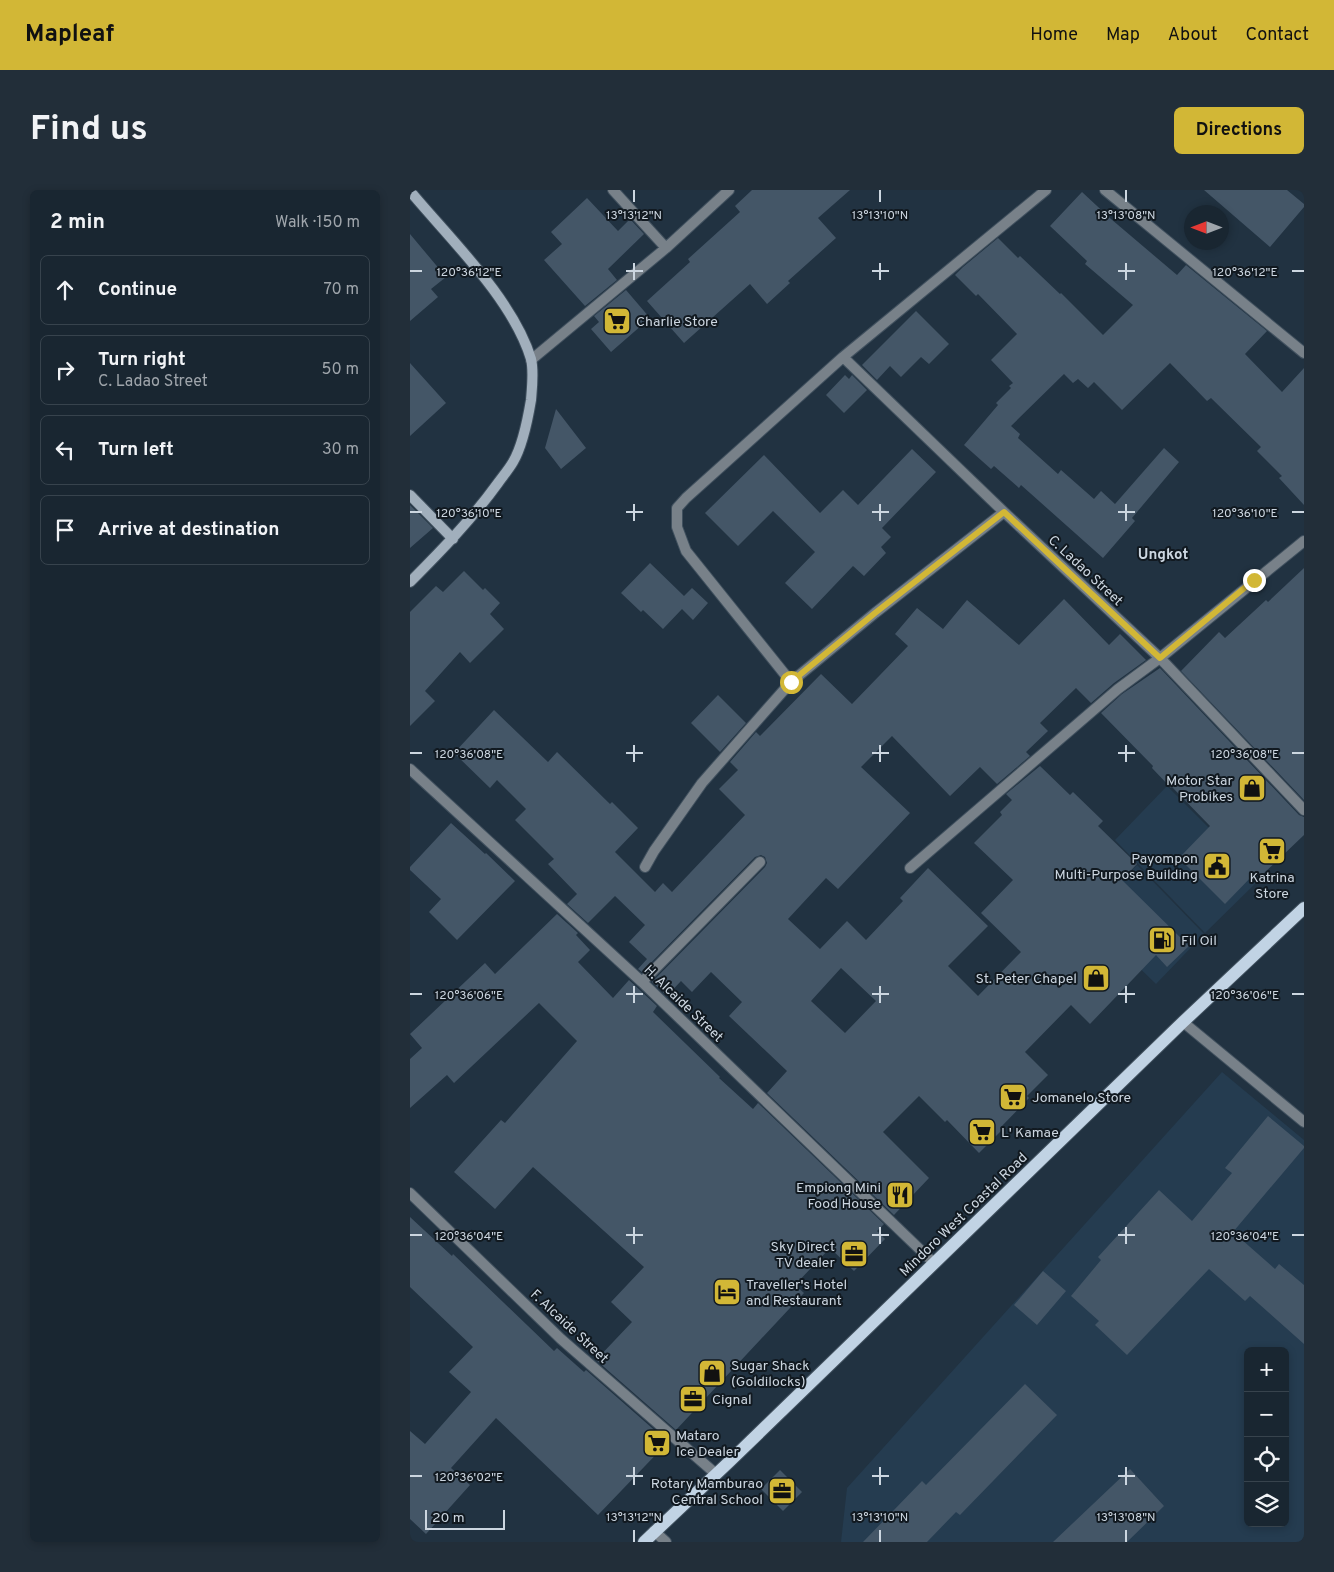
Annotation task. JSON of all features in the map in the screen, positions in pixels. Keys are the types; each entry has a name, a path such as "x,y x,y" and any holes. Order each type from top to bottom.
{"main road":[{"name":"Mindoro West Coastal Road","path":"644,1542 1183,1022 1304,908"}],"street":[{"path":"613,190 666,248"},
{"path":"531,360 666,248 729,190"},
{"path":"791,682 686,551 677,527 677,508 843,357 1046,190"},
{"path":"1105,190 1304,353"},
{"path":"410,191 486,280 520,334 531,360 532,390 527,420 514,461 488,497 452,539 410,582"},
{"name":"C. Ladao Street","path":"843,357 1004,512 1160,658 1304,810"},
{"path":"410,495 452,539"},
{"path":"645,867 702,782 791,682 875,613 1004,512"},
{"path":"910,868 1118,689 1160,658 1304,541"},
{"name":"H. Alcaide Street","path":"410,768 642,982 934,1263"},
{"path":"642,982 760,862"},
{"path":"1183,1022 1304,1122"},
{"name":"F. Alcaide Street","path":"410,1193 561,1339 716,1474"},
{"path":"654,1531 666,1542"}],"shaded area":[{"path":"1167,786 1260,879 1205,933 1115,840"},
{"path":"1137,865 1204,934 1156,984 1087,917"},
{"path":"1222,1072 1304,1140 1304,1542 841,1542 847,1488"}],"building":[{"path":"752,190 850,190 818,218 836,238 788,281 790,283 767,304 750,284 684,343 647,301 690,262 688,259 740,212 735,206"},
{"path":"1204,190 1287,190 1304,204 1304,207 1270,247 1229,212 1229,205 1221,205"},
{"path":"1082,192 1177,275 1186,265 1267,331 1245,354 1282,392 1304,368 1304,505 1279,478 1282,476 1257,451 1261,447 1211,398 1207,401 1170,363 1122,410 1094,382 1088,388 1078,379 1073,383 1064,374 1011,426 1020,434 1018,438 1058,474 1061,470 1094,499 1101,491 1115,504 1164,448 1179,462 1132,518 1135,521 1103,558 1021,485 1019,488 994,466 991,469 964,445 998,405 996,403 1011,388 1009,386 1013,383 991,360 1017,334 978,294 976,296 955,275 998,238 1018,258 1020,256 1061,293 1103,335 1133,305 1085,264 1087,261 1050,226"},
{"path":"587,198 618,231 630,219 644,234 608,269 617,280 585,306 544,260 562,244 551,232"},
{"path":"410,234 446,277 431,289 438,297 410,321"},
{"path":"626,290 650,318 611,352 591,329 599,322 594,316"},
{"path":"916,311 949,344 929,364 921,357 901,377 890,366 877,380 862,365"},
{"path":"410,363 446,403 410,436"},
{"path":"845,375 849,379 852,375 867,390 844,413 826,395"},
{"path":"556,409 586,448 561,469 545,448"},
{"path":"912,449 936,472 882,528 891,537 881,547 886,553 864,576 853,566 812,609 785,583 815,552 773,511 738,546 705,513 764,455 820,513 843,490 858,505"},
{"path":"410,505 433,528 410,548"},
{"path":"650,563 684,596 692,588 708,603 693,620 682,609 663,629 621,593"},
{"path":"1304,568 1304,800 1181,671 1219,632 1225,638 1266,600 1268,602"},
{"path":"464,571 483,590 485,588 500,603 490,614 504,629 470,663 460,652 425,691 435,701 410,726 410,612 436,586 443,592"},
{"path":"1064,599 1109,645 1120,634 1146,660 1114,683 1091,703 1076,688 1040,723 1048,731 1026,752 1030,756 997,784 980,767 950,796 892,736 861,767 910,813 838,889 826,878 788,919 820,949 847,921 866,940 903,901 900,898 928,868 988,926 948,966 978,996 1021,952 981,913 1013,880 974,843 1002,815 1000,812 1012,800 1006,794 1040,766 1070,795 1073,792 1103,821 1098,826 1137,864 1122,880 1189,946 1167,967 1156,955 1090,1024 1071,1005 1025,1052 1048,1075 1000,1128 1002,1130 979,1153 947,1120 945,1122 919,1096 883,1132 929,1178 894,1215 767,1093 787,1071 729,1016 742,1002 711,972 692,992 681,981 667,996 652,982 765,867 767,863 765,857 761,855 755,857 642,972 638,969 647,959 629,942 645,925 615,896 588,923 567,904 577,894 548,864 554,859 515,820 526,809 497,780 490,788 454,753 494,710 548,762 557,752 610,804 612,802 638,828 615,852 655,892 663,883 672,892 745,815 719,789 738,770 730,762 756,732 760,736 821,674 852,704 908,646 895,634 917,608 943,629 967,600 1019,645","holes":["841,968 876,1001 845,1033 811,1001"]},
{"path":"1160,668 1299,815 1304,817 1304,835 1260,877 1255,873 1225,904 1179,858 1210,826 1171,788 1152,768 1153,766 1101,713 1122,694"},
{"path":"718,695 746,723 720,752 691,723"},
{"path":"451,823 515,881 457,940 429,912 441,899 410,870 410,867"},
{"path":"557,914 578,933 576,935 590,950 578,962 613,998 629,980 657,1006 653,1012 719,1078 753,1109 758,1103 884,1224 877,1231 885,1239 854,1271 830,1248 795,1285 804,1293 676,1430 596,1360 632,1322 611,1302 644,1267 533,1167 495,1209 454,1172 501,1120 505,1123 577,1041 539,1003 454,1083 447,1075 410,1108 410,1059 422,1048 410,1034 485,963 495,974"},
{"path":"1268,1116 1304,1148 1233,1232 1275,1269 1279,1264 1304,1285 1304,1344 1250,1296 1245,1301 1209,1269 1127,1355 1095,1325 1099,1321 1071,1296 1101,1260 1098,1257 1159,1190 1192,1221 1232,1173 1225,1168"},
{"path":"410,1217 452,1256 453,1254 554,1351 557,1348 584,1372 586,1370 668,1442 598,1515 496,1418 451,1468 470,1485 426,1534 410,1519 410,1431 425,1444 471,1392 449,1372 473,1347 410,1287"},
{"path":"1043,1271 1066,1291 1037,1325 1014,1305"},
{"path":"1025,1384 1057,1415 960,1515 956,1512 927,1542 863,1542 922,1481 926,1485"},
{"path":"1130,1469 1164,1506 1127,1542 1053,1542"},
{"name":"Rotary Mamburao Central School","path":"780,1470 802,1492 783,1511 761,1489"}],"place":[{"name":"Charlie Store","path":"617,321"},
{"name":"Motor Star Probikes","path":"1252,788"},
{"name":"Katrina Store","path":"1272,851"},
{"name":"Payompon Multi-Purpose Building","path":"1217,866"},
{"name":"Fil Oil","path":"1162,940"},
{"name":"St. Peter Chapel","path":"1096,978"},
{"name":"Jomanelo Store","path":"1013,1097"},
{"name":"L' Kamae","path":"982,1132"},
{"name":"Empiong Mini Food House","path":"900,1195"},
{"name":"Sky Direct TV dealer","path":"854,1254"},
{"name":"Traveller's Hotel and Restaurant","path":"727,1292"},
{"name":"Sugar Shack (Goldilocks)","path":"712,1373"},
{"name":"Cignal","path":"693,1399"},
{"name":"Mataro Ice Dealer","path":"657,1443"},
{"name":"Rotary Mamburao Central School","path":"782,1491"}],"district":[{"name":"Ungkot","path":"1163,554"}],"route":[{"path":"791,682 875,613 1004,512 1160,658 1254,580"}]}
